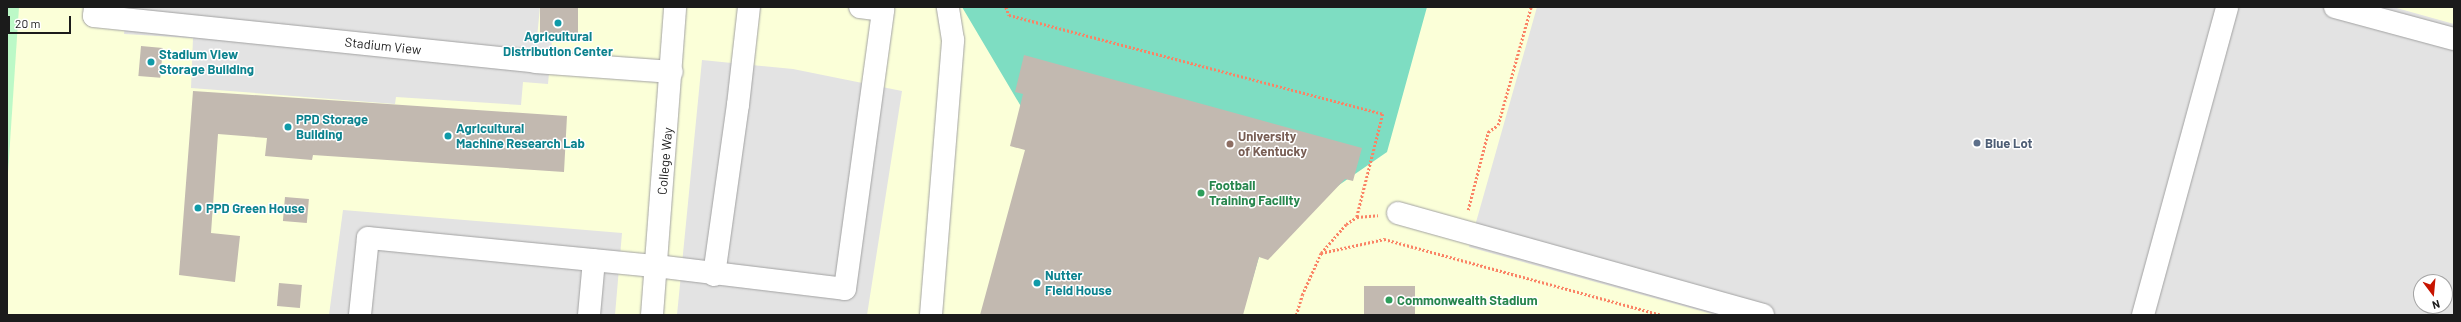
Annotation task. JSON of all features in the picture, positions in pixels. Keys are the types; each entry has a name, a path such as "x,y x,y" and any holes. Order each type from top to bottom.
{"street":[{"name":"College Way","path":"652,315 672,72 675,7"},
{"path":"714,275 737,112 749,7"},
{"path":"360,315 368,238 656,266 714,275 846,289 883,10 860,7"},
{"path":"931,315 953,40 948,7"},
{"path":"2143,315 2227,7"},
{"path":"2335,7 2454,39"},
{"name":"Stadium View","path":"95,11 536,62 672,72"},
{"path":"1398,213 1763,315"},
{"path":"589,315 594,260"}],"path":[{"path":"1006,7 1010,15 1383,114 1357,217"},
{"path":"1469,202 1488,132 1498,125 1531,7"},
{"path":"1296,315 1302,295 1321,253 1346,224 1357,217 1398,213"},
{"path":"1321,253 1384,239 1661,315"}],"shaded area":[{"name":"University of Kentucky","path":"7,7 2454,7 2454,315 7,315"},
{"path":"127,7 540,7 537,38 552,40 548,84 523,82 521,105 396,97 395,104 191,88 193,38 124,34"},
{"name":"Blue Lot","path":"1537,7 2393,7 2454,24 2454,315 1716,315 1469,247"},
{"path":"702,60 793,69 902,91 867,315 677,315"},
{"path":"343,210 622,233 615,315 329,315"}],"green space":[{"path":"7,7 19,7 7,188"},
{"name":"Football Training Facility","path":"962,7 1427,7 1387,152 1265,236 1242,315 1032,125"}],"building":[{"name":"Agricultural Distribution Center","path":"540,7 578,7 578,38 540,38"},
{"name":"Stadium View Storage Building","path":"141,46 163,48 160,78 138,76"},
{"name":"Football Training Facility","path":"1024,55 1362,148 1353,181 1345,179 1268,260 1259,257 1243,315 980,315 1025,150 1010,146 1023,94 1015,92"},
{"path":"193,91 567,116 564,172 313,155 312,160 265,156 267,138 218,134 211,233 240,236 235,282 179,275"},
{"path":"285,197 309,199 307,223 283,221"},
{"path":"279,283 302,285 300,308 277,306"},
{"name":"Commonwealth Stadium","path":"1364,286 1415,286 1415,315 1364,315"}],"place":[{"name":"Agricultural Distribution Center","path":"558,23"},
{"name":"Stadium View Storage Building","path":"151,62"},
{"name":"PPD Storage Building","path":"288,127"},
{"name":"Agricultural Machine Research Lab","path":"448,136"},
{"name":"Blue Lot","path":"1977,143"},
{"name":"University of Kentucky","path":"1230,144"},
{"name":"Football Training Facility","path":"1201,193"},
{"name":"PPD Green House","path":"198,208"},
{"name":"Nutter Field House","path":"1037,283"},
{"name":"Commonwealth Stadium","path":"1389,300"}]}
